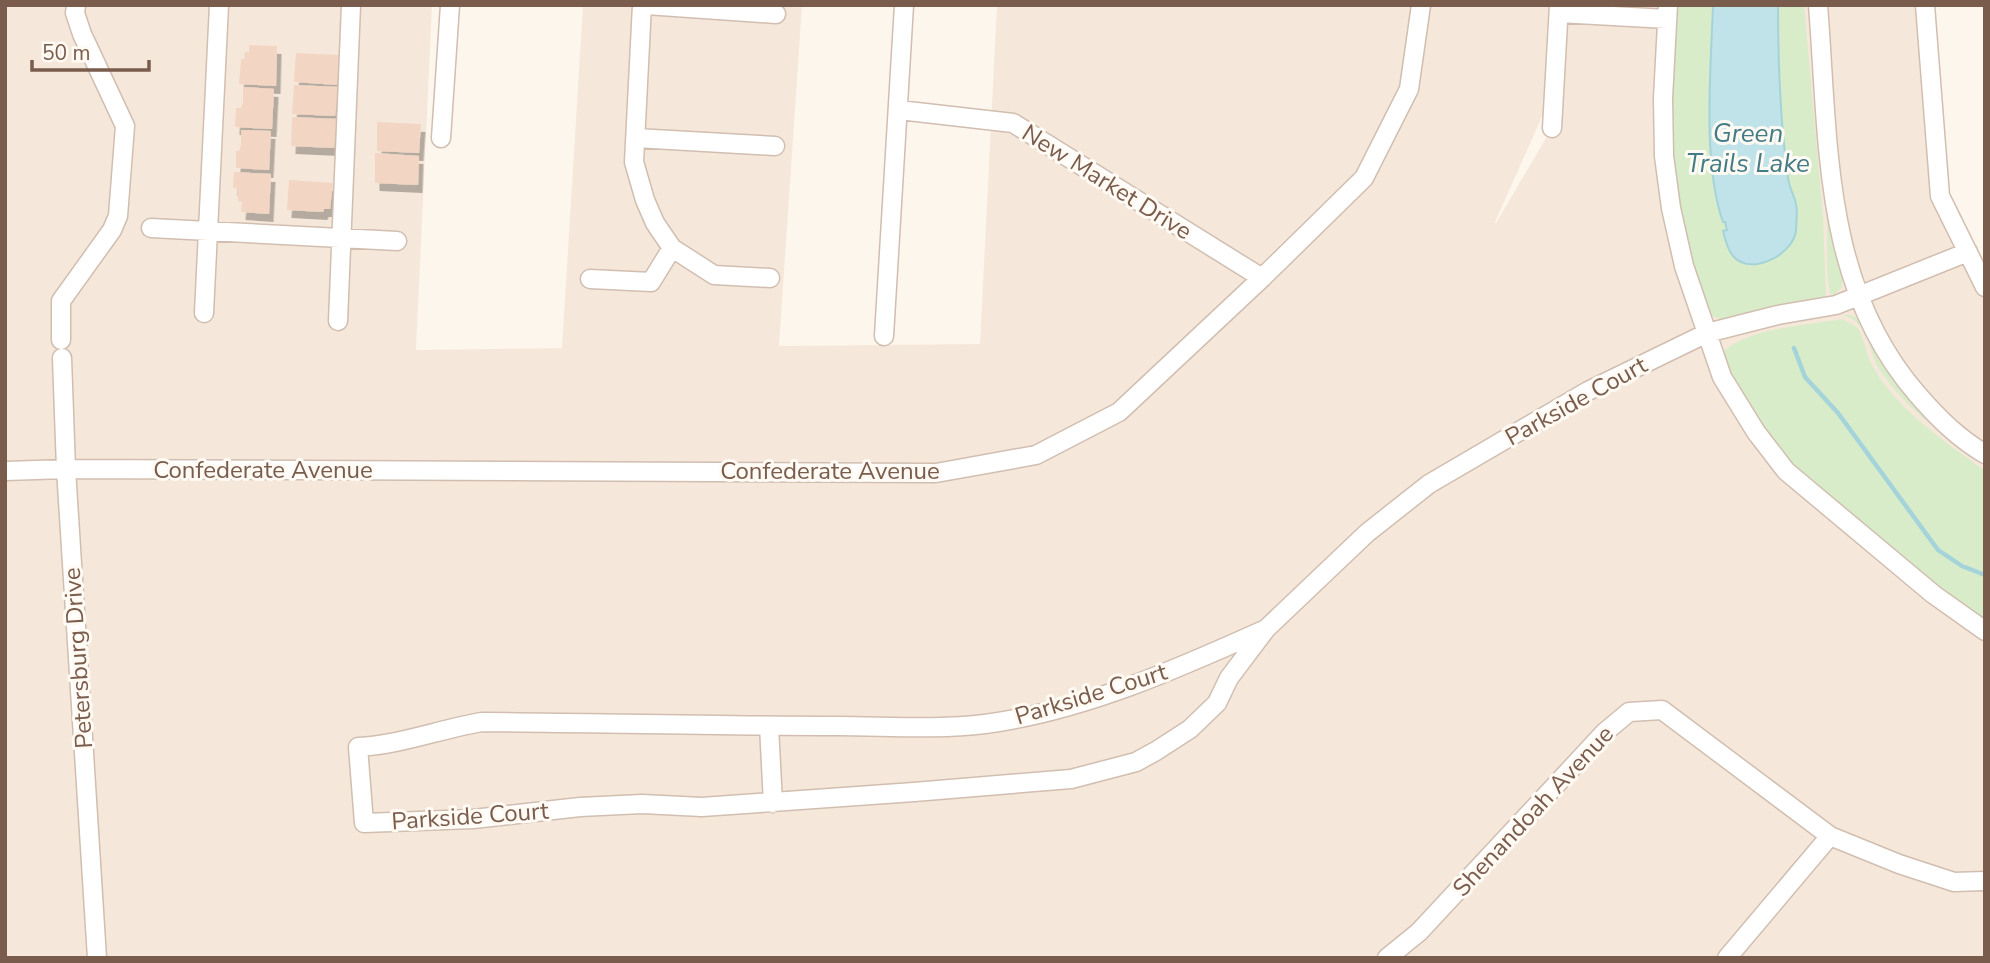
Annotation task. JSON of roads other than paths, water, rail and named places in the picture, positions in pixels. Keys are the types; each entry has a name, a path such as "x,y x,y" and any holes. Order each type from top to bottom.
{"street":[{"name":"Petersburg Drive","path":"76,5 75,13 82,34 125,126 118,216 112,230 61,301 66,469 97,958"},
{"path":"204,313 219,5"},
{"path":"338,321 351,5"},
{"path":"441,138 450,5"},
{"path":"769,278 714,275 672,248 655,223 634,162 644,5 776,14"},
{"path":"884,336 904,5"},
{"name":"Confederate Avenue","path":"5,471 66,469 936,473 1036,455 1119,412 1364,178 1409,89 1421,5"},
{"path":"1818,5 1835,210 1844,254 1859,297 1881,346 1907,383 1965,443 1985,454"},
{"path":"1925,5 1940,196 1985,287"},
{"path":"1552,128 1559,9 1667,12 1662,98 1664,156 1669,195 1684,266 1722,377 1756,432 1786,471 1933,594 1985,631"},
{"name":"New Market Drive","path":"899,110 1013,123 1262,278"},
{"path":"636,138 775,146"},
{"path":"150,228 397,241"},
{"path":"590,279 650,282 672,248"},
{"name":"Parkside Court","path":"1266,629 1189,663 1117,690 1061,708 984,724 769,726 481,722 384,745 358,747 364,824 473,819 592,806 642,804 702,807 773,803 1070,779 1136,762 1190,729 1217,703 1229,678 1266,629 1367,533 1429,484 1588,391 1707,333 1859,297 1968,252"},
{"name":"Shenandoah Avenue","path":"1387,958 1419,932 1605,732 1629,712 1662,710 1830,836 1899,864 1954,882 1985,881"},
{"path":"769,726 773,803"},
{"path":"1727,958 1830,836"}],"water":[{"name":"Green Trails Lake","path":"1713,5 1778,5 1781,113 1789,185 1797,207 1796,231 1794,239 1783,252 1758,264 1741,262 1731,253 1723,231 1727,230 1725,222 1716,198 1709,115"}],"waterway":[{"path":"1794,348 1805,377 1838,413 1938,550 1962,566 1985,575"}]}
